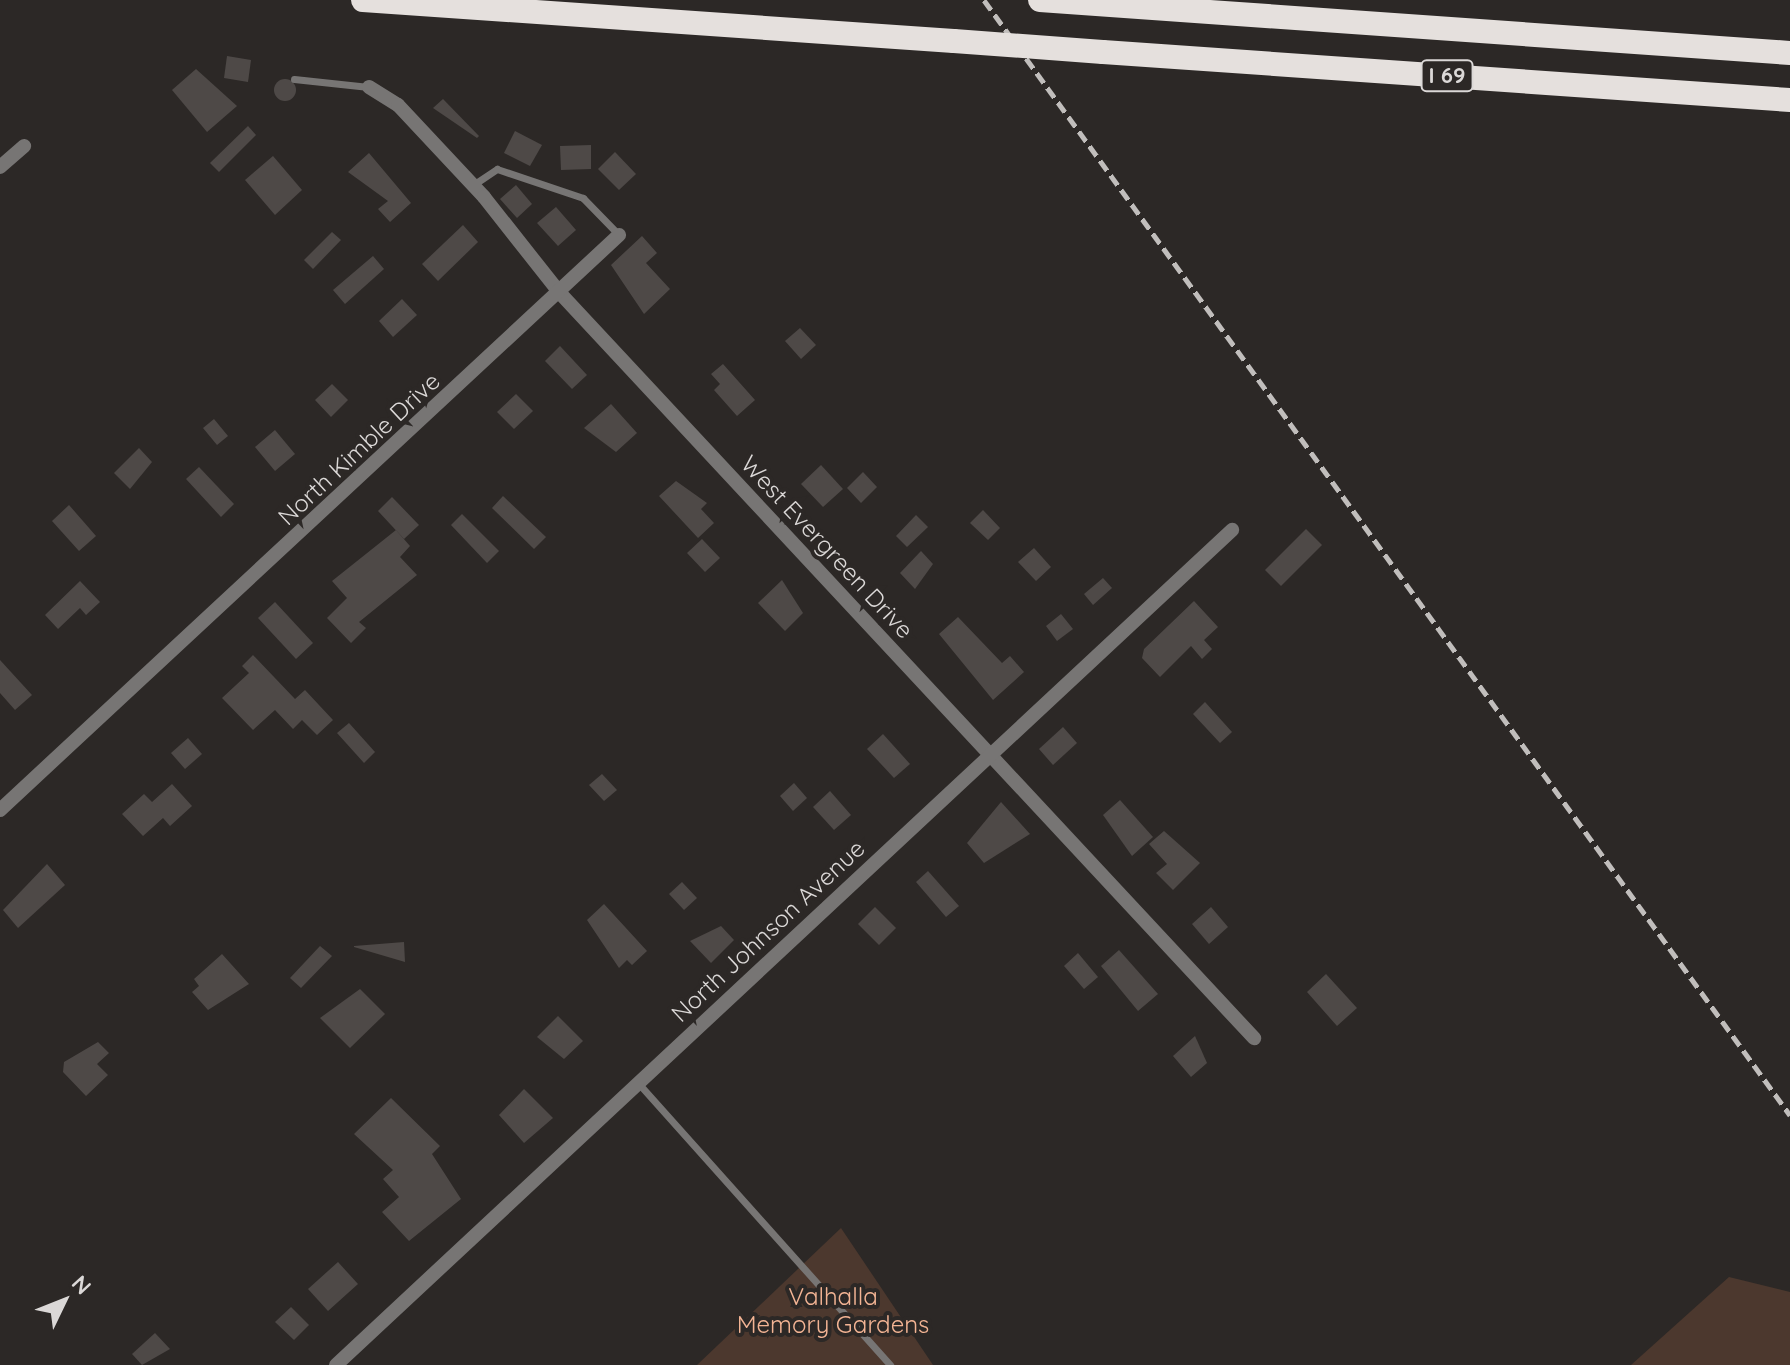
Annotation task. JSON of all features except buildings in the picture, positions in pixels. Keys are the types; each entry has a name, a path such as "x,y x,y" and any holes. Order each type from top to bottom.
{"highway":[{"name":"I 69","path":"363,0 1790,100"},
{"name":"I 69","path":"1040,0 1790,53"}],"street":[{"name":"West Evergreen Drive","path":"369,87 398,105 473,185 559,292 1254,1038"},
{"path":"0,167 24,146"},
{"name":"North Kimble Drive","path":"0,810 619,235"},
{"name":"North Johnson Avenue","path":"336,1365 1232,530"}],"lane":[{"path":"294,79 369,87"},
{"name":"North Kimble Drive","path":"473,185 497,169 583,198 619,235"},
{"path":"639,1084 890,1365"}],"green space":[{"name":"Valhalla Memory Gardens","path":"841,1228 933,1365 697,1365"},
{"path":"1729,1277 1790,1292 1790,1365 1631,1365"}],"railway":[{"path":"984,0 1790,1115"}]}
